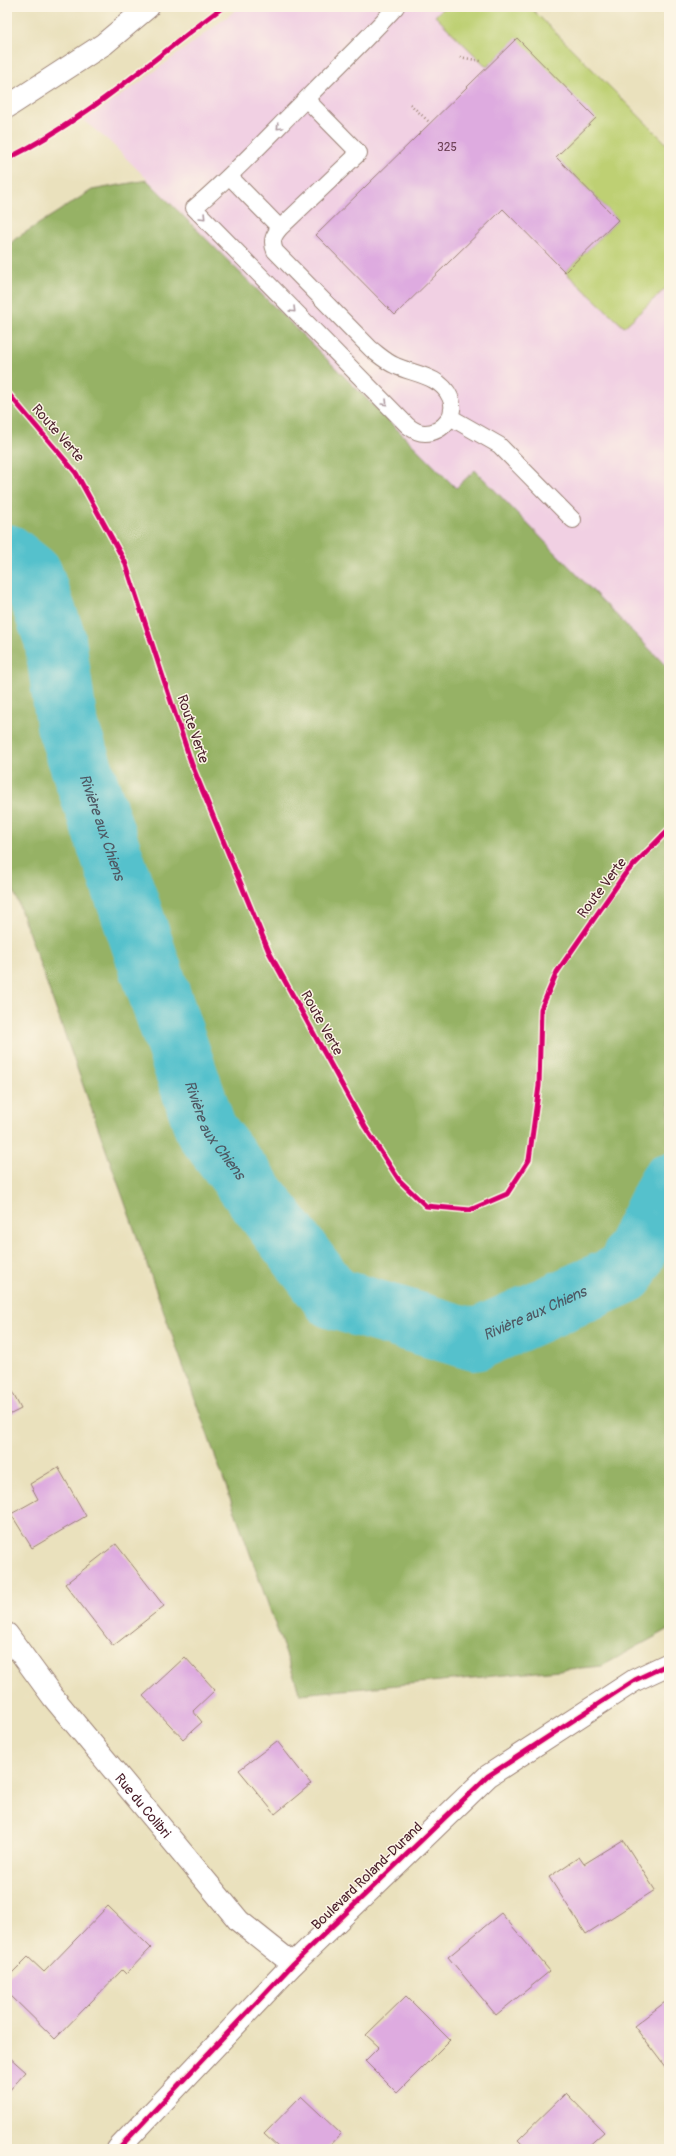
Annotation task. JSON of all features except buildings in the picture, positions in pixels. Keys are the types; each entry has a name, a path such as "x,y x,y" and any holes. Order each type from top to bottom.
{"street":[{"path":"7,107 104,44 148,7"},
{"name":"Rue du Colibri","path":"7,1634 52,1698 239,1921 293,1964"},
{"name":"Boulevard Roland-Durand","path":"118,2149 293,1964 488,1776 635,1680 669,1664"}],"lane":[{"path":"306,99 359,153 280,228 273,236 272,244 275,251 359,337 384,360 436,382 445,390 453,406 450,417 435,432 416,432 408,426 194,208 230,177 306,99 396,7"},
{"path":"230,177 280,228"},
{"path":"450,417 499,445 573,520"}],"path":[{"path":"460,57 481,61"},
{"path":"410,104 430,123"}],"shaded area":[{"path":"240,7 530,7 669,146 669,669 475,470 456,488 109,141 84,121 139,83"}],"green space":[{"path":"444,7 530,7 669,146 669,285 624,327 565,272 618,220 556,157 517,39 487,67 435,16"},
{"path":"147,180 456,488 475,470 669,669 669,1629 602,1666 300,1694 7,872 7,247 15,239 92,190"}],"waterway":[{"name":"Rivière aux Chiens","path":"7,555 32,575 55,639 67,725 206,1130 333,1298 475,1340 625,1273 669,1184"}],"cycle path":[{"path":"7,159 64,126 92,107 223,7"},
{"name":"Route Verte","path":"7,392 76,473 125,562 192,765 269,952 365,1127 399,1180 426,1206 470,1210 507,1194 529,1160 539,1086 541,1009 557,972 625,874 669,829"},
{"path":"118,2149 293,1964 488,1776 635,1680 669,1664"}]}
